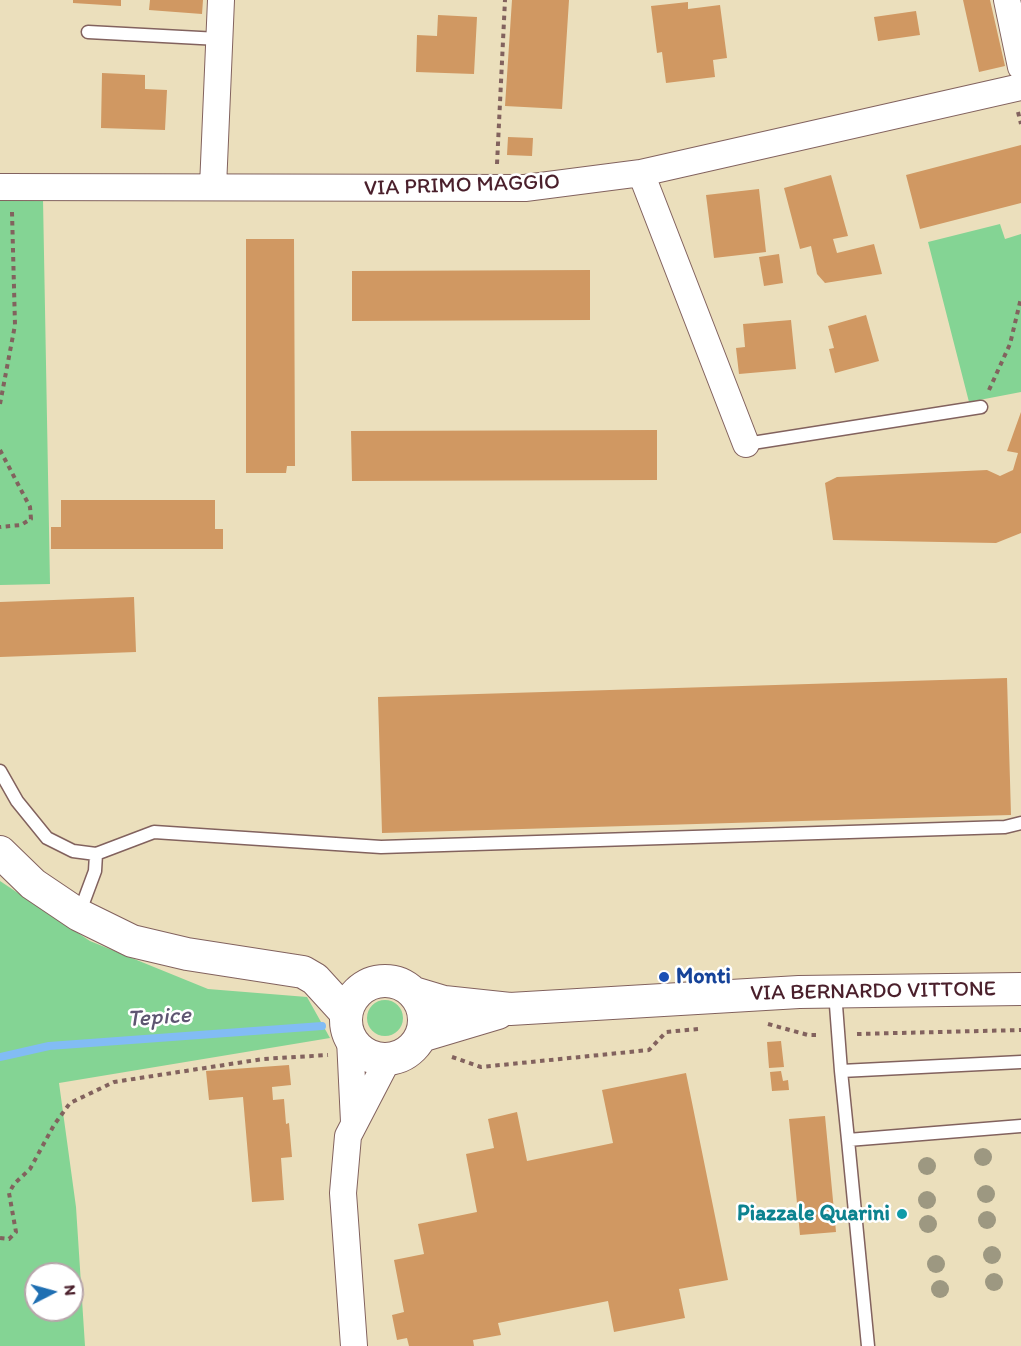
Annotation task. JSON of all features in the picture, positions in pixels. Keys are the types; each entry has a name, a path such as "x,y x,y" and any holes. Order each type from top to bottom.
{"street":[{"path":"213,187 221,0"},
{"path":"1007,0 1021,66"},
{"name":"VIA PRIMO MAGGIO","path":"0,187 496,189 641,174 1021,87"},
{"path":"641,174 746,444"},
{"path":"0,852 33,884 79,915 132,941 187,954 303,972 315,979 368,984 392,981 414,993 424,1015 418,1041 406,1053 388,1059 370,1057 344,1036 315,979"},
{"path":"354,1122 344,1036 358,991 368,984"},
{"name":"VIA BERNARDO VITTONE","path":"414,993 444,1002 510,1010 835,991 1021,989"},
{"name":"VIA BERNARDO VITTONE","path":"418,1041 510,1010"},
{"path":"354,1346 343,1193 348,1136 388,1059"}],"lane":[{"path":"88,32 219,39"},
{"path":"746,444 981,407"},
{"path":"0,771 17,801 47,838 73,851 96,854 154,832 381,847 1005,827 1021,823"},
{"path":"79,915 95,871 96,854"},
{"path":"835,991 837,1035 868,1346"},
{"path":"841,1071 1021,1062"},
{"path":"848,1140 1021,1126"}],"path":[{"path":"496,189 505,0"},
{"path":"0,404 15,325 12,211"},
{"path":"981,407 1010,344 1021,298"},
{"path":"0,450 30,507 31,519 21,525 0,527"},
{"path":"763,1022 808,1035 1021,1030"},
{"path":"418,1041 481,1067 648,1050 666,1032 709,1028"},
{"path":"0,1238 9,1239 16,1232 9,1193 14,1184 30,1169 54,1125 70,1103 114,1082 263,1059 344,1036"}],"green space":[{"path":"43,199 50,584 0,585 0,200"},
{"path":"1000,224 1005,239 1021,234 1021,392 969,402 928,242"},
{"path":"0,881 90,941 208,989 307,997 330,1038 59,1083 76,1207 80,1262 24,1262 24,1322 83,1322 85,1346 0,1346"},
{"path":"385,1000 398,1005 403,1018 398,1031 385,1036 372,1031 367,1018 372,1005"}],"building":[{"path":"73,0 121,0 121,6 73,3"},
{"path":"150,0 203,0 202,14 149,10"},
{"path":"512,0 569,0 562,109 505,106"},
{"path":"963,0 990,0 1005,66 979,72"},
{"path":"688,2 688,9 720,5 727,58 713,60 715,77 666,83 662,52 657,53 651,6"},
{"path":"916,11 920,35 878,41 874,17"},
{"path":"438,15 477,17 474,74 416,72 417,35 437,36"},
{"path":"102,73 145,75 145,89 167,90 165,130 101,128"},
{"path":"508,137 533,138 532,156 507,155"},
{"path":"1021,145 1021,203 920,229 906,175"},
{"path":"831,175 848,236 833,239 837,253 874,244 882,274 825,283 817,274 811,246 800,249 784,188"},
{"path":"759,189 766,252 714,258 706,195"},
{"path":"246,239 294,239 295,466 287,466 286,473 246,473"},
{"path":"779,254 783,283 764,286 759,257"},
{"path":"590,270 590,320 352,321 352,271"},
{"path":"866,315 879,361 835,373 829,349 834,348 828,326"},
{"path":"791,320 796,369 739,374 736,348 745,347 743,324"},
{"path":"1021,412 1021,533 996,543 833,540 825,483 837,477 987,470 1000,476 1013,470 1018,453 1007,451"},
{"path":"657,430 657,480 352,481 351,431"},
{"path":"61,500 215,500 215,529 223,529 223,549 51,549 51,527 61,527"},
{"path":"134,597 136,652 0,657 0,602"},
{"path":"1007,678 1011,815 382,833 378,697"},
{"path":"781,1041 784,1067 769,1068 767,1042"},
{"path":"289,1065 291,1085 272,1087 273,1100 284,1099 286,1124 289,1123 292,1157 281,1158 284,1200 252,1202 243,1097 209,1100 206,1071"},
{"path":"781,1071 783,1081 788,1080 789,1090 772,1091 770,1072"},
{"path":"686,1073 728,1280 679,1289 685,1318 614,1332 608,1301 498,1323 501,1335 473,1340 474,1346 409,1346 407,1338 397,1340 392,1315 404,1312 394,1260 424,1254 418,1224 477,1212 466,1154 494,1148 488,1119 517,1112 527,1161 613,1143 602,1090"},
{"path":"825,1116 836,1232 800,1235 789,1119"}],"waterway":[{"name":"Tepice","path":"0,1057 49,1046 322,1026"}],"place":[{"name":"Monti","path":"664,977"},
{"name":"Piazzale Quarini","path":"902,1214"}]}
